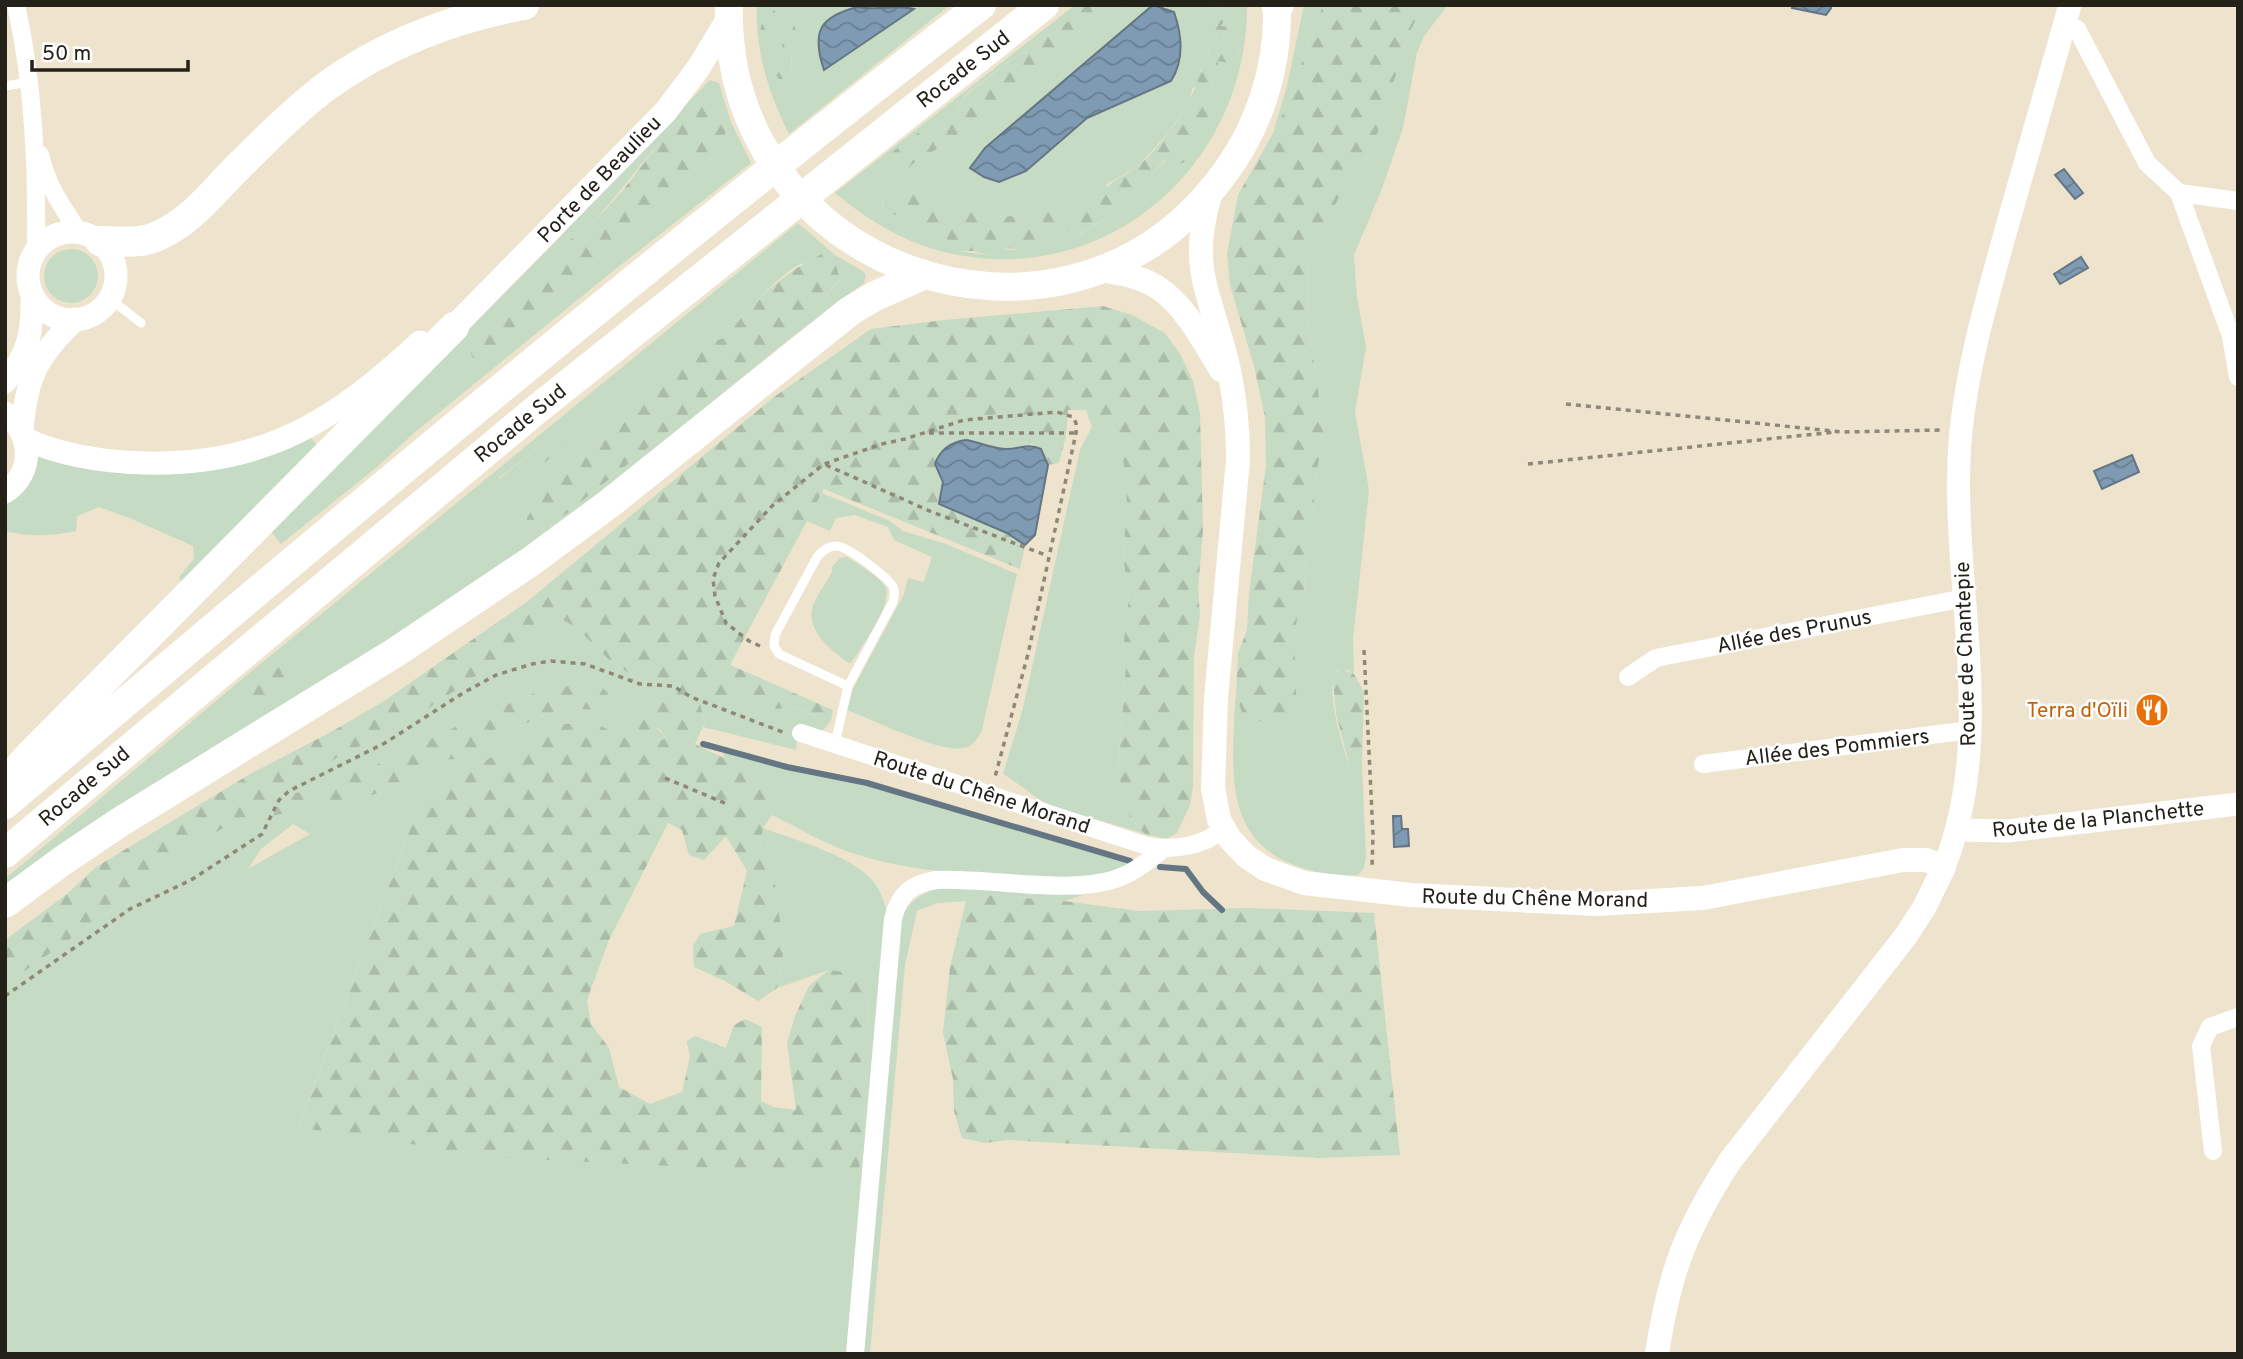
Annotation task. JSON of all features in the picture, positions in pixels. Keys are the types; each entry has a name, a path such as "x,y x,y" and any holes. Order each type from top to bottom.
{"highway":[{"path":"89,237 151,239 187,220 293,115 326,87 356,67 394,46 434,30 524,5"},
{"name":"Rocade Sud","path":"5,804 502,388 815,134 981,5"},
{"name":"Rocade Sud","path":"5,853 537,409 1045,5"},
{"path":"5,903 120,822 458,612 610,503 850,311 875,296 923,275"},
{"path":"5,784 27,758 454,327"}],"main road":[{"path":"729,12 731,51 737,83 752,125 774,165 818,216 874,255 923,275 981,286 1011,287 1070,279 1124,259 1171,230 1211,192 1244,145 1256,120 1272,65 1278,6"},
{"name":"Porte de Beaulieu","path":"454,327 666,111 699,67 729,12"},
{"name":"Route du Chêne Morand","path":"1211,192 1203,218 1200,241 1202,277 1225,355 1238,428 1238,460 1219,658 1214,800 1224,829 1246,856 1276,875 1304,883 1487,900 1631,903 1703,898 1903,860 1926,860 1944,867"},
{"name":"Route du Chêne Morand","path":"1099,270 1140,278 1158,287 1177,305 1196,330 1232,389"},
{"name":"Route de Chantepie","path":"1657,1354 1672,1276 1705,1200 1730,1161 1905,937 1924,908 1944,867"}],"street":[{"path":"16,5 33,125 36,250"},
{"path":"2067,15 2077,29 2147,163 2179,193 2231,337 2238,377"},
{"name":"Route de Chantepie","path":"1944,867 1958,830 1966,783 1970,730 1959,493 1961,430 1980,323 2067,15"},
{"path":"5,492 17,481 25,466 23,435 27,384 37,364 55,340 76,319 97,312 114,287 114,262 60,207 50,188 33,125"},
{"path":"2179,193 2238,201"},
{"path":"5,382 24,355 33,325 32,294 28,276 36,250 44,241 67,232 89,237"},
{"path":"32,294 37,303 52,314 76,319"},
{"path":"5,414 15,421 23,435 62,452 87,458 136,463 192,463 246,453 275,444 321,421 366,389 429,333 454,327"},
{"name":"Allée des Prunus","path":"1628,677 1656,658 1965,598"},
{"name":"Allée des Pommiers","path":"1703,764 1970,730"},
{"name":"Route du Chêne Morand","path":"801,733 1163,849 1188,846 1213,838 1224,829"},
{"name":"Route de la Planchette","path":"1958,830 2008,831 2238,804"},
{"name":"Route du Chêne Morand","path":"855,1354 896,905 910,888 922,882 952,879 1066,885 1098,883 1123,876 1163,849"},
{"path":"2213,1151 2201,1046 2210,1027 2238,1017"}],"lane":[{"path":"5,86 29,82"},
{"path":"109,298 141,323"},
{"path":"835,744 848,686 893,602 895,592 881,575 843,547 828,547 817,557 775,635 775,646 779,654 848,686"}],"path":[{"path":"1566,404 1843,432"},
{"path":"779,654 749,641 726,623 715,596 713,579 719,563 772,506 824,464 964,420 1057,412 1073,417 1076,433 1028,654 997,771"},
{"path":"1528,464 1843,432 1961,430"},
{"path":"923,433 1076,433"},
{"path":"824,464 932,512 1049,557"},
{"path":"1364,650 1373,834 1370,891"},
{"path":"5,996 131,909 191,880 262,834 279,800 289,791 385,743 496,675 517,668 551,662 585,664 640,684 673,686 691,697 742,714 781,733 801,733"},
{"path":"665,778 727,804"}],"green space":[{"path":"757,5 950,5 789,134 765,72","holes":["857,7 872,10 905,7 822,64 820,29","774,10 792,56 791,72 782,52 783,36"]},
{"path":"1075,5 1087,5 1057,31 1019,54 967,93 953,116 929,125 902,173 919,159 951,141 984,111 1018,88 1070,44 1126,5 1153,5 985,147 971,168 999,182 1026,171 1087,118 1177,71 1180,41 1174,12 1156,5 1212,5 1207,32 1210,46 1207,60 1200,70 1199,83 1192,89 1190,101 1169,132 1137,167 1107,184 1104,199 1097,196 1076,207 1062,206 1044,211 1035,218 1023,220 938,205 926,197 906,191 882,201 882,206 888,212 910,221 925,233 925,240 946,237 958,251 988,255 1000,246 1010,250 1048,246 1066,230 1079,235 1117,211 1116,205 1144,183 1166,160 1180,164 1186,154 1178,144 1183,138 1189,143 1211,106 1208,93 1218,69 1218,60 1238,58 1240,50 1224,43 1220,5 1247,5 1241,64 1222,119 1192,166 1153,206 1107,235 1054,254 997,259 937,250 909,240 870,219 835,193"},
{"path":"1087,5 1126,5 1070,44 1018,88 984,111 951,141 919,159 902,173 889,176 882,170 884,158 929,125 953,116 967,94 1019,54 1057,31"},
{"path":"1212,5 1220,5 1219,8 1226,12 1221,26 1234,27 1237,30 1234,35 1223,37 1224,43 1240,50 1233,64 1218,61 1218,69 1208,93 1211,106 1209,121 1203,123 1201,133 1189,143 1183,138 1178,144 1186,154 1187,161 1180,164 1165,160 1144,183 1116,205 1117,211 1078,235 1066,230 1048,246 1027,251 1000,247 988,255 957,251 946,238 925,240 925,233 910,221 888,212 882,206 883,200 906,191 926,197 938,205 1023,220 1035,218 1044,211 1062,206 1076,207 1097,196 1102,198 1101,195 1109,185 1133,170 1148,156 1168,134 1184,110 1209,52 1207,29"},
{"path":"1304,5 1323,5 1281,119 1273,133 1287,86"},
{"path":"1323,5 1423,5 1409,34 1372,150 1341,194 1307,256 1308,320 1324,433 1315,481 1313,521 1306,551 1304,594 1297,615 1297,719 1291,727 1254,720 1242,713 1236,694 1238,653 1247,630 1249,594 1266,465 1265,417 1254,366 1230,285 1227,254 1238,195 1281,119"},
{"path":"1423,5 1448,5 1424,36 1417,53 1403,128 1381,191 1354,255 1357,297 1366,347 1355,412 1369,490 1353,639 1354,674 1348,670 1337,671 1333,691 1336,718 1350,768 1357,772 1362,764 1366,857 1364,868 1358,875 1332,875 1289,863 1267,850 1252,834 1236,795 1233,749 1235,702 1236,694 1242,713 1254,720 1290,727 1297,615 1304,594 1306,551 1313,521 1315,481 1324,433 1308,320 1307,255 1341,194 1372,150 1409,34"},
{"path":"774,10 789,19 795,27 796,42 788,79 779,79 774,72 773,59 782,52 782,37 769,37 760,31 765,12"},
{"path":"710,80 719,83 731,122 751,163 608,275 281,544 270,530 561,236 564,229","holes":["708,94 714,99 726,133 711,158 685,178 646,225 618,248 597,259 573,285 557,291 521,325 508,348 499,348 507,302 523,291 543,265 565,256 569,240 599,216 656,147 690,111"]},
{"path":"708,94 714,99 726,133 711,158 685,178 646,225 618,248 597,259 573,285 557,291 521,325 508,349 499,348 486,360 473,358 469,349 476,333 507,302 523,291 543,265 565,256 569,240 599,216 683,116"},
{"path":"798,223 835,255 864,272 864,283 787,341 620,478 504,565 12,885 5,883 5,879 242,679","holes":["835,262 840,280 819,304 755,361 550,527 526,531 546,487 594,447 603,424 632,404 703,343 725,338 761,297 793,268 805,263","592,406 508,485 499,479 499,478"]},
{"path":"71,249 90,257 98,276 90,295 71,303 52,295 44,276 52,257"},
{"path":"822,254 835,262 840,279 819,304 755,361 550,527 526,531 527,518 546,487 594,447 603,424 632,404 703,343 725,338 745,313 769,290 794,270"},
{"path":"1103,306 1132,315 1165,333 1180,354 1193,381 1200,413 1203,530 1198,590 1200,615 1194,657 1193,787 1190,805 1177,833 1166,839 1145,834 1130,818 1118,772 1126,665 1124,640 1129,597 1123,557 1127,505 1125,471 1118,435 1110,425 1092,427 1086,410 1068,410 1066,436 1059,463 1048,465 1041,449 1032,444 1018,428 1019,412 948,420 948,447 939,454 937,469 953,511 1007,533 1025,545 1020,569 824,489 730,665 833,710 831,721 791,707 777,709 698,695 705,722 695,744 724,758 779,794 772,815 763,828 760,847 774,876 784,949 777,988 758,1001 725,981 694,967 693,946 700,934 734,926 747,871 726,836 704,860 689,855 682,830 668,823 609,940 587,1000 591,1024 609,1048 619,1087 650,1104 682,1092 690,1057 687,1041 695,1036 726,1048 734,1025 745,1019 762,1027 761,1101 773,1107 796,1110 787,1043 795,1016 809,986 829,970 860,974 868,993 864,1135 858,1175 486,1157 354,1134 298,1128 426,787 565,724 593,722 641,746 667,738 658,728 641,731 629,721 632,705 648,697 654,689 611,662 577,628 556,616 465,684 388,735 348,751 276,795 302,792 347,770 378,764 481,715 537,692 579,684 602,687 608,693 604,706 596,710 565,708 534,719 462,759 439,760 382,792 347,802 232,823 171,859 117,906 5,985 5,940 67,894 96,867 252,773 384,701 528,601 774,397 871,329"},
{"path":"592,405 592,414 547,461 508,485 499,479"},
{"path":"1000,412 1020,412 1018,428 1032,444 1007,449 963,442 948,447 948,420"},
{"path":"1110,425 1118,435 1125,471 1127,505 1123,557 1129,597 1124,640 1126,665 1118,771 1130,818 1145,834 1052,806 1003,774 1023,708 1080,450 1092,427"},
{"path":"309,436 317,445 182,585 179,577 194,559 193,546 99,507 77,516 76,531 41,535 5,531 5,505 19,496 29,484 39,453 89,466"},
{"path":"822,493 890,521 903,531 946,544 1017,574 982,730 969,746 952,748 938,745 847,710 853,689 904,594 908,578 924,582 932,557 894,540 888,527 855,515 836,518 830,531 807,521"},
{"path":"847,557 880,580 887,595 880,615 851,663 835,653 816,632 812,615 813,606 832,572 832,567 840,558"},
{"path":"556,616 577,628 611,662 654,689 648,697 632,705 667,738 641,746 593,722 565,724 426,787 298,1127 858,1175 864,1135 868,993 829,970 777,988 784,949 774,876 760,847 763,828 826,851 857,867 869,877 880,891 888,919 850,1354 5,1354 5,985 117,906 171,859 232,823 347,802 382,792 439,760 462,759 534,719 565,708 596,710 608,693 428,741 378,764 347,770 302,792 274,795 348,751 388,735 465,684","holes":["293,824 310,834 248,869 261,849"]},
{"path":"288,658 298,671 299,684 256,706 247,704 242,696"},
{"path":"1342,669 1354,674 1364,692 1362,764 1357,773 1350,768 1336,714 1333,675"},
{"path":"698,694 776,709 790,707 831,721 822,731 799,723 796,750 703,727 705,722"},
{"path":"722,751 786,769 867,786 1131,864 1109,876 1088,879 968,874 908,867 849,852 772,815 778,794 724,758"},
{"path":"941,887 988,887 1083,895 1064,901 988,895 966,901 937,903 917,911 905,965 870,1354 859,1354 900,918 917,898"},
{"path":"988,895 1139,911 1248,908 1374,913 1400,1155 1318,1158 1008,1140 985,1143 962,1138 954,1111 953,1079 943,1033 950,967 966,901"}],"water":[{"path":"1153,5 1174,12 1179,29 1180,56 1171,81 1087,118 1026,171 999,182 970,168 985,148"},
{"path":"1793,5 1830,5 1831,8 1826,15 1792,8"},
{"path":"857,7 914,9 824,70 818,45 822,28 834,16"},
{"path":"2064,169 2083,193 2075,199 2055,175"},
{"path":"2081,257 2088,268 2060,284 2054,274"},
{"path":"966,440 1002,449 1028,446 1041,449 1048,465 1035,535 1025,545 1007,533 939,504 943,482 935,464 947,448"},
{"path":"2132,455 2139,472 2102,489 2094,471"},
{"path":"1393,816 1401,816 1402,829 1408,829 1409,846 1394,847"}],"waterway":[{"path":"703,744 787,767 867,783 1130,861"},
{"path":"1160,867 1186,869 1203,892 1222,910"}],"place":[{"name":"Terra d'Oïli","path":"2152,710"}]}
